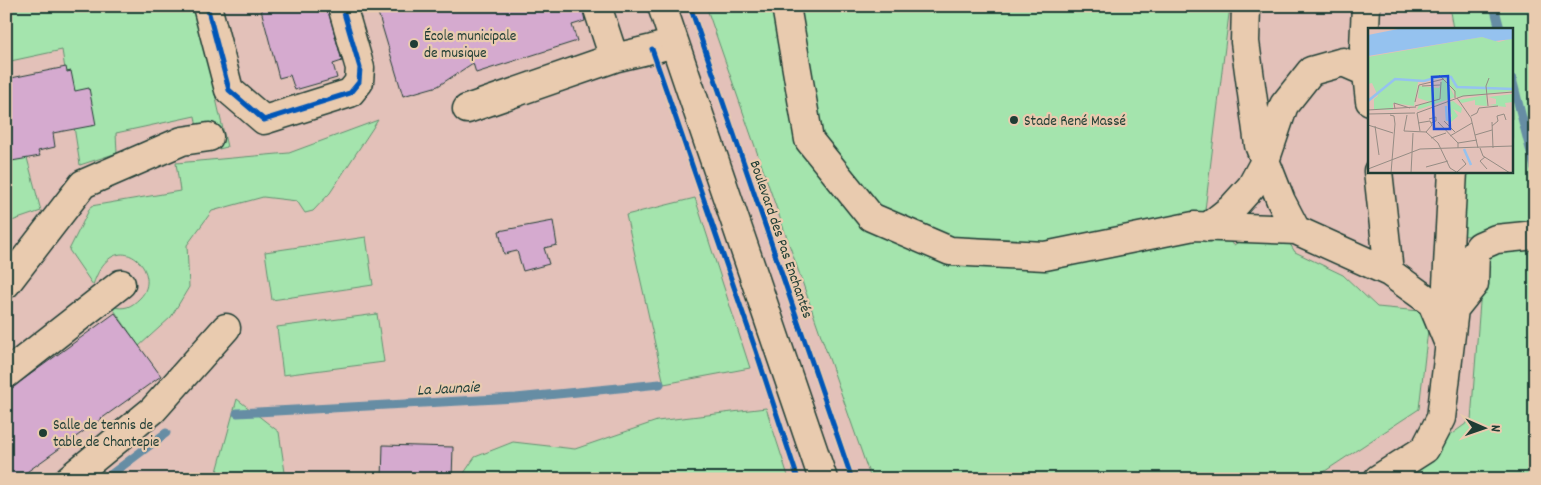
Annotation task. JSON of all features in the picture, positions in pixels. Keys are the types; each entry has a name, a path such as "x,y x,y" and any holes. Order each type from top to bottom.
{"main road":[{"path":"207,6 229,90 264,120 350,94 359,82 360,68 342,6"},
{"path":"597,6 614,58"},
{"path":"662,6 823,479"},
{"path":"786,6 809,140 872,217 950,251 1045,256 1194,226 1296,230 1389,272 1432,303 1450,345"},
{"path":"1246,6 1245,42 1259,145 1280,202 1296,230"},
{"path":"1366,6 1364,47 1368,86"},
{"path":"467,109 614,58 674,42"},
{"path":"1208,227 1232,208 1251,187 1265,161 1284,105 1311,71 1343,62 1366,72"},
{"path":"6,284 83,184 182,142 209,137"},
{"path":"1378,172 1389,272"},
{"path":"1378,479 1425,449 1442,418 1454,309 1447,285 1453,172"},
{"path":"1454,309 1474,284 1475,253 1480,246 1496,239 1535,235"},
{"path":"6,374 121,284"},
{"path":"69,479 153,410 226,328"}],"green space":[{"path":"6,6 195,6 227,147 215,150 210,134 198,135 195,116 116,133 117,153 80,165 62,50 6,62"},
{"path":"706,6 1230,6 1204,218 1217,232 1234,245 1274,219 1295,252 1343,275 1377,307 1430,312 1419,409 1313,479 871,479"},
{"path":"1449,6 1535,6 1535,479 1390,479 1471,420 1485,237 1454,235 1458,172 1514,172 1514,28 1453,28"},
{"path":"378,120 330,193 313,211 305,213 297,201 263,197 212,211 187,245 189,287 171,317 139,346 112,307 127,307 140,298 146,287 147,276 142,266 134,258 124,254 113,256 102,266 93,285 69,250 91,206 180,191 176,163 289,153"},
{"path":"6,150 26,154 41,211 6,223"},
{"path":"695,198 750,368 664,384 626,215"},
{"path":"366,237 373,285 272,300 265,252"},
{"path":"377,314 384,362 283,375 277,327"},
{"path":"237,399 279,432 286,479 215,479"},
{"path":"766,408 789,479 460,479 475,457 513,442 575,449 657,421"}],"building":[{"path":"260,6 327,6 342,61 333,64 337,78 295,90 290,75 279,78"},
{"path":"376,6 582,6 585,21 572,25 577,41 476,73 473,63 438,86 403,96"},
{"path":"66,67 67,72 71,71 75,91 89,88 96,125 53,133 55,147 38,151 40,156 6,162 6,79"},
{"path":"553,221 557,245 544,248 549,264 523,271 517,251 504,254 499,231"},
{"name":"Salle de tennis de table de Chantepie","path":"115,313 161,376 17,479 6,479 6,392"},
{"path":"383,445 453,447 452,479 382,479"}],"waterway":[{"path":"1494,6 1500,28"},
{"path":"1514,87 1535,168"},
{"name":"La Jaunaie","path":"237,413 516,398 660,384"},
{"name":"La Jaunaie","path":"105,479 166,433"},
{"path":"1533,479 1535,475"}],"cycle path":[{"path":"207,6 229,90 264,120 350,93 359,82 360,68 342,6"},
{"name":"Boulevard des Pas Enchantés","path":"690,6 852,479"},
{"path":"652,49 798,479"}],"place":[{"name":"École municipale de musique","path":"414,44"},
{"name":"Stade René Massé","path":"1014,120"},
{"name":"Salle de tennis de table de Chantepie","path":"43,433"}]}
